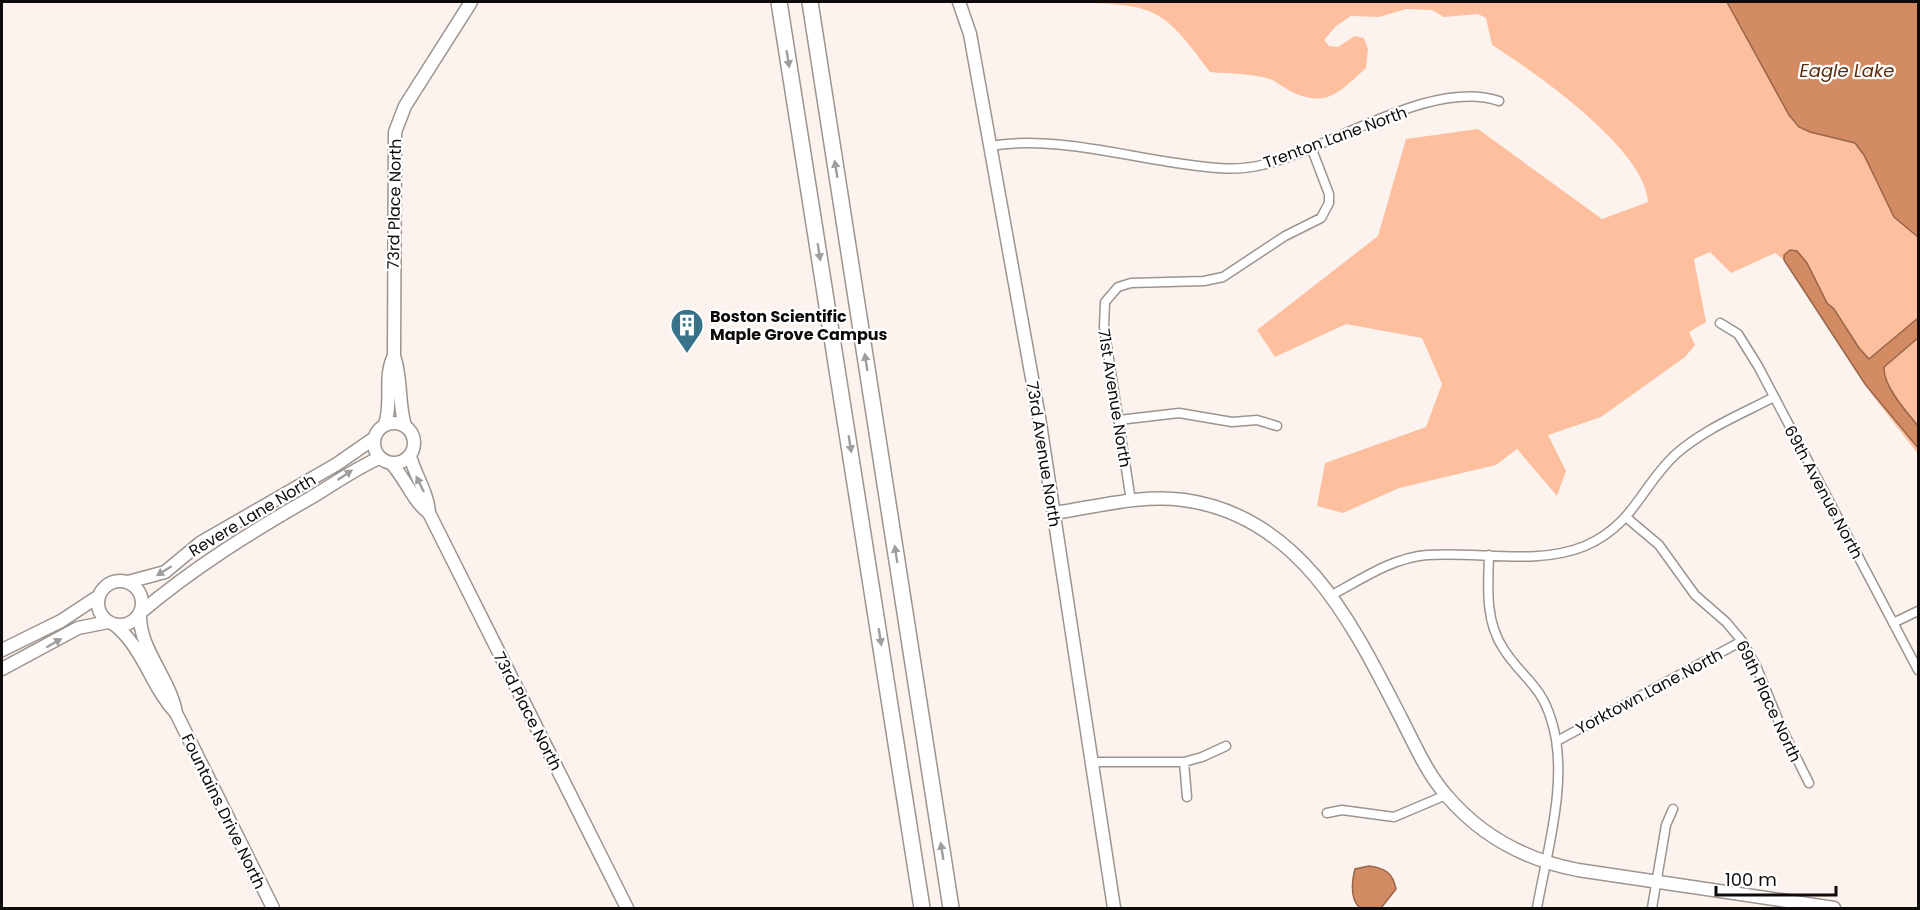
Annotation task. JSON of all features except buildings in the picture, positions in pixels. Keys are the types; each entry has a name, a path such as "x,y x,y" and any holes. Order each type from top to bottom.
{"highway":[{"path":"779,2 922,909"},
{"path":"810,2 951,909"}],"street":[{"name":"73rd Place North","path":"405,426 400,410 398,367 394,356 395,132 405,106 471,2"},
{"name":"73rd Avenue North","path":"959,2 970,34 1054,513 1114,909"},
{"name":"Trenton Lane North","path":"990,146 1027,141 1228,169 1263,165 1428,102 1468,94 1499,100"},
{"name":"71st Avenue North","path":"1131,501 1104,327 1104,309 1108,296 1125,284 1204,281 1223,277 1285,236 1321,218 1329,203 1329,194 1311,147"},
{"name":"69th Avenue North","path":"1720,323 1738,334 1774,397 1918,670"},
{"name":"73rd Place North","path":"385,424 391,407 388,367 394,356"},
{"path":"1332,595 1385,567 1410,558 1435,555 1564,552 1594,541 1627,518 1663,469 1686,445 1774,397"},
{"path":"1119,420 1179,413 1232,422 1257,420 1277,426"},
{"path":"392,422 405,426 413,436 414,443 410,456 405,460 391,463 379,458 373,446 373,439 380,428 392,422"},
{"name":"Revere Lane North","path":"128,582 165,572 200,543 337,464 373,439"},
{"name":"73rd Place North","path":"410,456 415,473 428,500 429,513 627,909"},
{"name":"Revere Lane North","path":"140,613 208,560 354,469 379,458"},
{"name":"73rd Place North","path":"391,463 402,474 419,506 429,513"},
{"path":"1054,513 1131,501 1183,500 1232,513 1256,524 1276,539 1332,595 1358,635 1422,758 1446,795 1473,823 1494,839 1545,864 1834,909"},
{"name":"69th Place North","path":"1627,518 1659,545 1695,595 1726,622 1742,641 1757,668 1781,727 1809,783"},
{"path":"1489,555 1488,599 1495,635 1510,658 1531,680 1543,698 1557,741 1558,777 1537,909"},
{"path":"2,650 61,621 99,596 107,585 113,582 128,582 134,586 142,598 140,613 129,623 78,628 2,669"},
{"path":"99,596 99,611 112,623"},
{"path":"1893,623 1918,611"},
{"name":"Fountains Drive North","path":"140,613 142,635 173,697 176,713"},
{"name":"Fountains Drive North","path":"112,623 129,637 165,700 176,713 273,909"},
{"name":"Yorktown Lane North","path":"1557,741 1742,641"},
{"path":"1092,762 1184,762 1226,746"},
{"path":"1184,762 1187,797"},
{"path":"1327,813 1342,810 1394,817 1446,795"},
{"path":"1652,909 1666,825 1673,809"}],"shaded area":[{"path":"1081,2 1727,2 1799,127 1855,143 1864,155 1894,217 1918,237 1918,318 1869,360 1823,298 1797,251 1784,255 1784,260 1775,253 1731,273 1710,252 1694,259 1706,322 1689,332 1695,345 1685,357 1601,417 1548,435 1566,471 1557,496 1517,449 1496,465 1399,488 1343,513 1317,506 1325,463 1426,427 1442,384 1422,338 1346,324 1275,357 1257,330 1378,236 1406,139 1478,129 1602,219 1648,202 1642,181 1629,159 1585,114 1560,93 1492,45 1486,18 1478,14 1444,17 1432,10 1406,9 1379,17 1351,16 1336,26 1324,40 1329,46 1338,47 1355,36 1364,38 1368,49 1366,68 1340,91 1323,98 1314,98 1290,91 1273,80 1263,77 1210,72 1171,25 1147,10"},
{"path":"1918,338 1918,454 1867,388 1884,367"}],"water":[{"name":"Eagle Lake","path":"1727,2 1918,2 1918,237 1894,217 1864,155 1855,143 1810,132 1799,127 1789,115"},
{"path":"1790,250 1797,251 1807,263 1827,303 1834,309 1859,348 1869,359 1918,318 1918,338 1884,367 1891,390 1918,426 1918,448 1865,384 1784,260 1784,255"},
{"path":"1369,866 1387,872 1395,884 1396,889 1381,908 1360,908 1353,895 1355,869"}],"place":[{"name":"Boston Scientific Maple Grove Campus","path":"687,354"}]}
